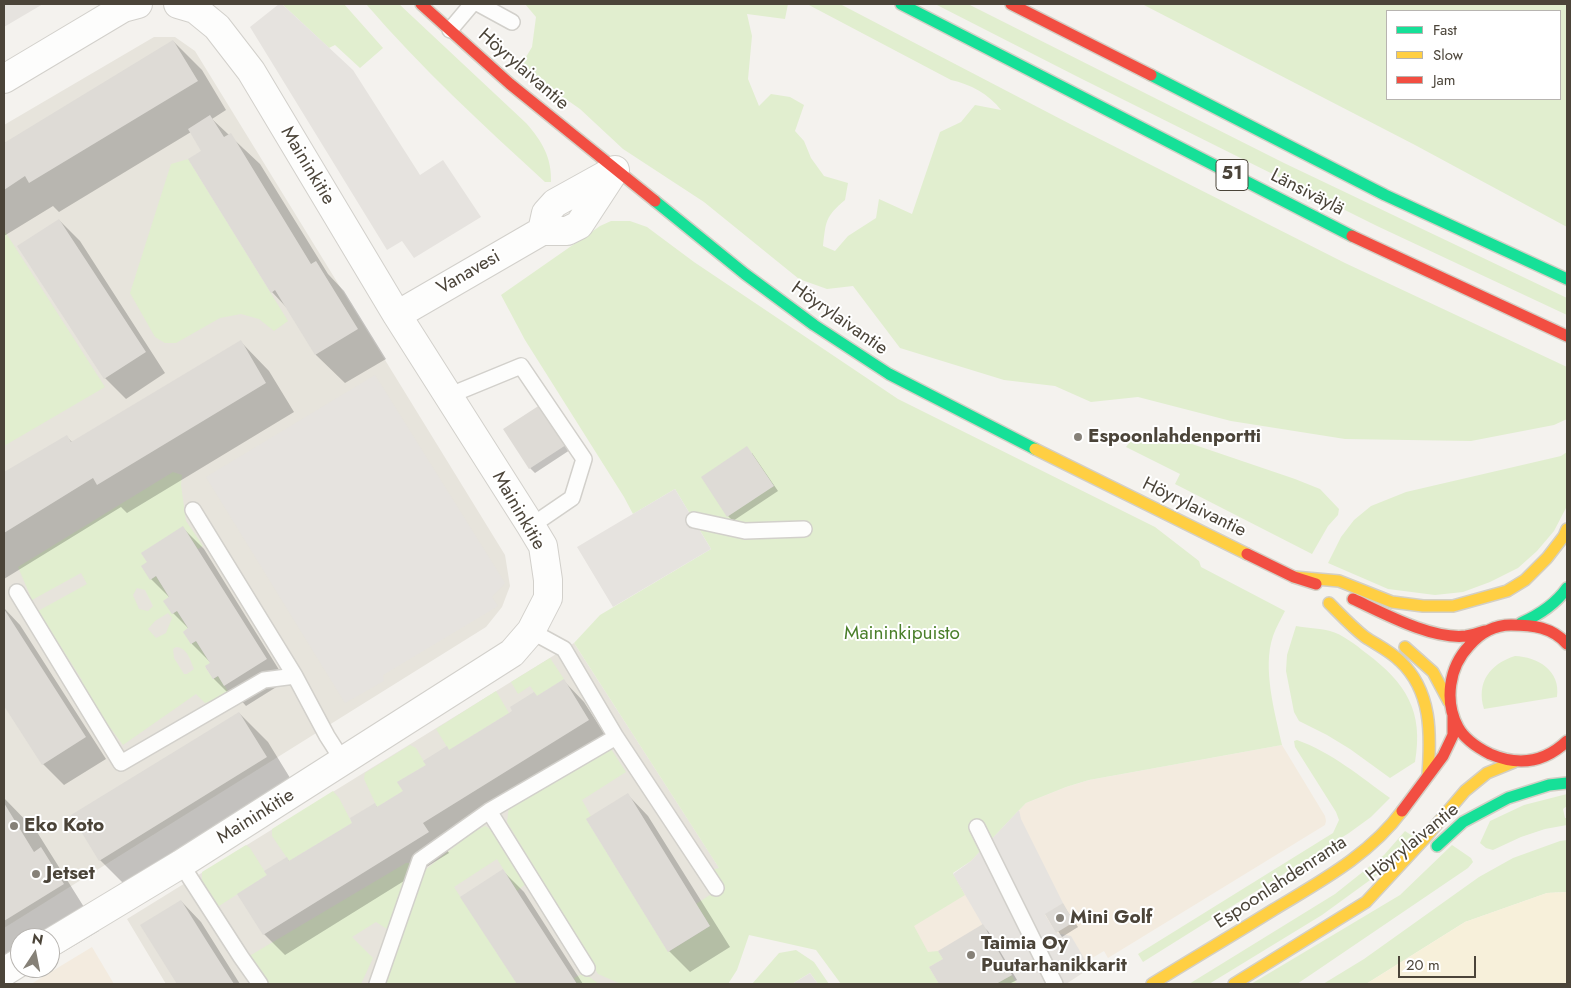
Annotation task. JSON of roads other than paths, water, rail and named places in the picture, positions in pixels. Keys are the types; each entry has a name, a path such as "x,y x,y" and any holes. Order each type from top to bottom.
{"main road":[{"name":"Höyrylaivantie","path":"421,4 510,84 753,279 814,325 889,374 990,427 1294,577 1335,591 1408,625 1447,635 1466,636 1503,625 1521,623"},
{"name":"Länsiväylä","path":"901,4 1085,100 1350,234 1567,336"},
{"name":"Länsiväylä","path":"1011,4 1385,195 1567,279"},
{"path":"1294,577 1339,581 1392,602 1423,606 1453,606 1507,591 1525,580 1546,558 1564,536 1567,529"},
{"name":"Höyrylaivantie","path":"1294,577 1329,603 1368,624"},
{"path":"1521,623 1540,614 1554,604 1567,588"},
{"path":"1329,603 1360,633 1384,648 1412,674 1423,696 1429,716 1430,747 1428,775"},
{"path":"1521,623 1543,627 1562,638 1567,644"},
{"path":"1449,702 1449,685 1453,668 1461,654 1472,641 1485,631"},
{"path":"1399,642 1433,672 1463,734 1477,748 1495,758 1514,762"},
{"name":"Espoonlahdenranta","path":"1152,984 1328,877 1369,847 1396,821 1447,748 1452,735 1453,716"},
{"path":"1234,984 1366,902 1426,837 1465,791 1487,773 1514,762 1532,760 1548,755 1566,744"},
{"name":"Höyrylaivantie","path":"1431,851 1463,822 1508,798 1549,785 1567,783"},
{"name":"Höyrylaivantie","path":"1366,902 1401,880 1413,868"}],"street":[{"path":"4,79 123,8 138,4"},
{"name":"Maininkitie","path":"60,937 181,864 512,653 531,631 548,598 542,546 531,526 397,315 251,71 217,27 195,9 178,4"},
{"name":"Vanavesi","path":"397,315 542,231 567,231 578,225 616,170"}],"lane":[{"path":"450,30 472,4"},
{"path":"479,4 512,22"},
{"path":"448,396 521,366 584,459 572,498 531,526"},
{"path":"193,510 295,676 327,736 343,761"},
{"path":"694,520 745,531 804,529"},
{"path":"17,592 121,764 264,680 295,676"},
{"path":"531,631 564,649 616,737 716,888"},
{"path":"377,984 420,860 489,811 616,737"},
{"path":"489,811 587,968"},
{"path":"977,827 1054,984"},
{"path":"181,864 241,958 260,984"}],"place":[{"name":"Espoonlahdenportti","path":"1078,437"},
{"name":"Eko Koto","path":"14,826"},
{"name":"Jetset","path":"36,874"},
{"name":"Mini Golf","path":"1060,918"},
{"name":"Taimia Oy Puutarhanikkarit","path":"971,955"}],"park label":[{"name":"Maininkipuisto","path":"902,634"}]}
